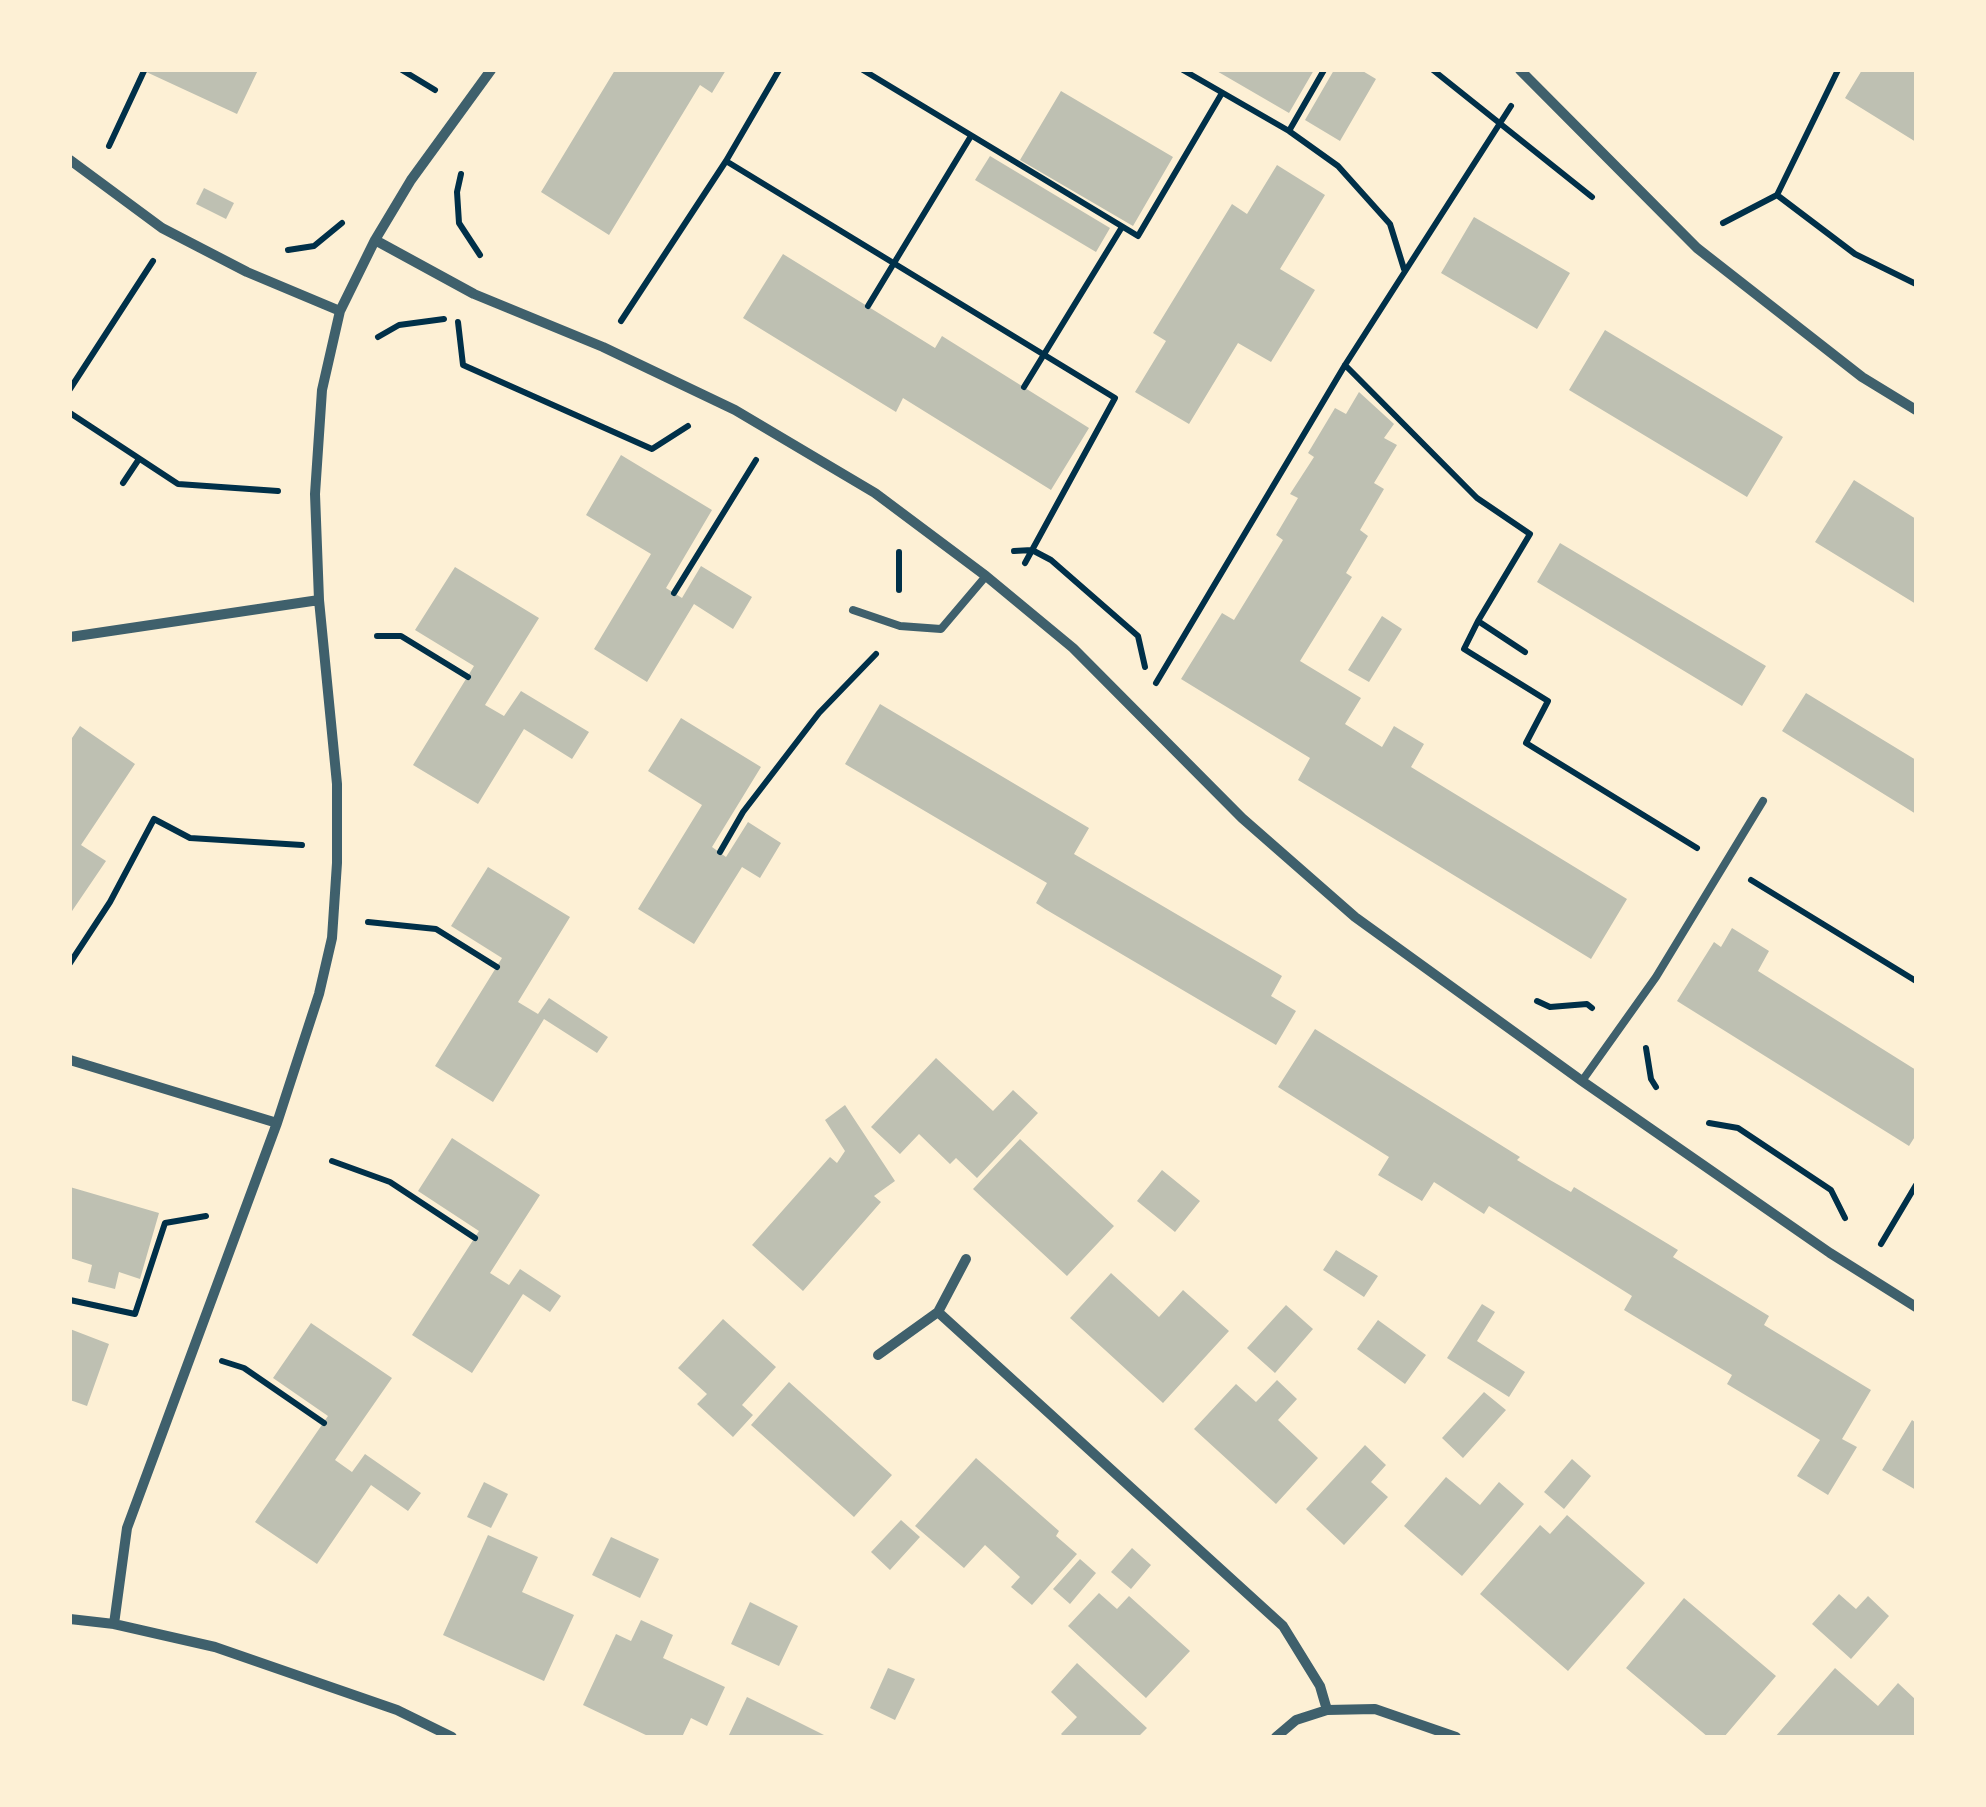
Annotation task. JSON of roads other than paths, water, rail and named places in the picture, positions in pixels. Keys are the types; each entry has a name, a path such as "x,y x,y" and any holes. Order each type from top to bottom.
{"street":[{"path":"114,1624 127,1528 277,1124 319,994 332,938 338,862 337,784 319,600 315,494 322,390 340,311 374,240 411,180 490,70"},
{"path":"1520,70 1697,248 1862,377 1916,410"},
{"path":"70,160 162,228 247,272 340,311"},
{"path":"374,240 474,294 603,347 735,410 874,494 986,576 1073,648 1242,818 1356,917 1582,1081 1830,1253 1916,1306"},
{"path":"70,637 319,600"},
{"path":"70,1060 277,1124"},
{"path":"878,1354 938,1312 966,1258"},
{"path":"938,1312 1283,1626 1320,1686 1327,1710"},
{"path":"70,1619 114,1624 216,1647 397,1710 452,1737"},
{"path":"1276,1737 1296,1720 1327,1710 1375,1709 1456,1737"}],"lane":[{"path":"853,610 900,626 941,628 986,576"},
{"path":"1582,1081 1656,977 1763,800"}]}
